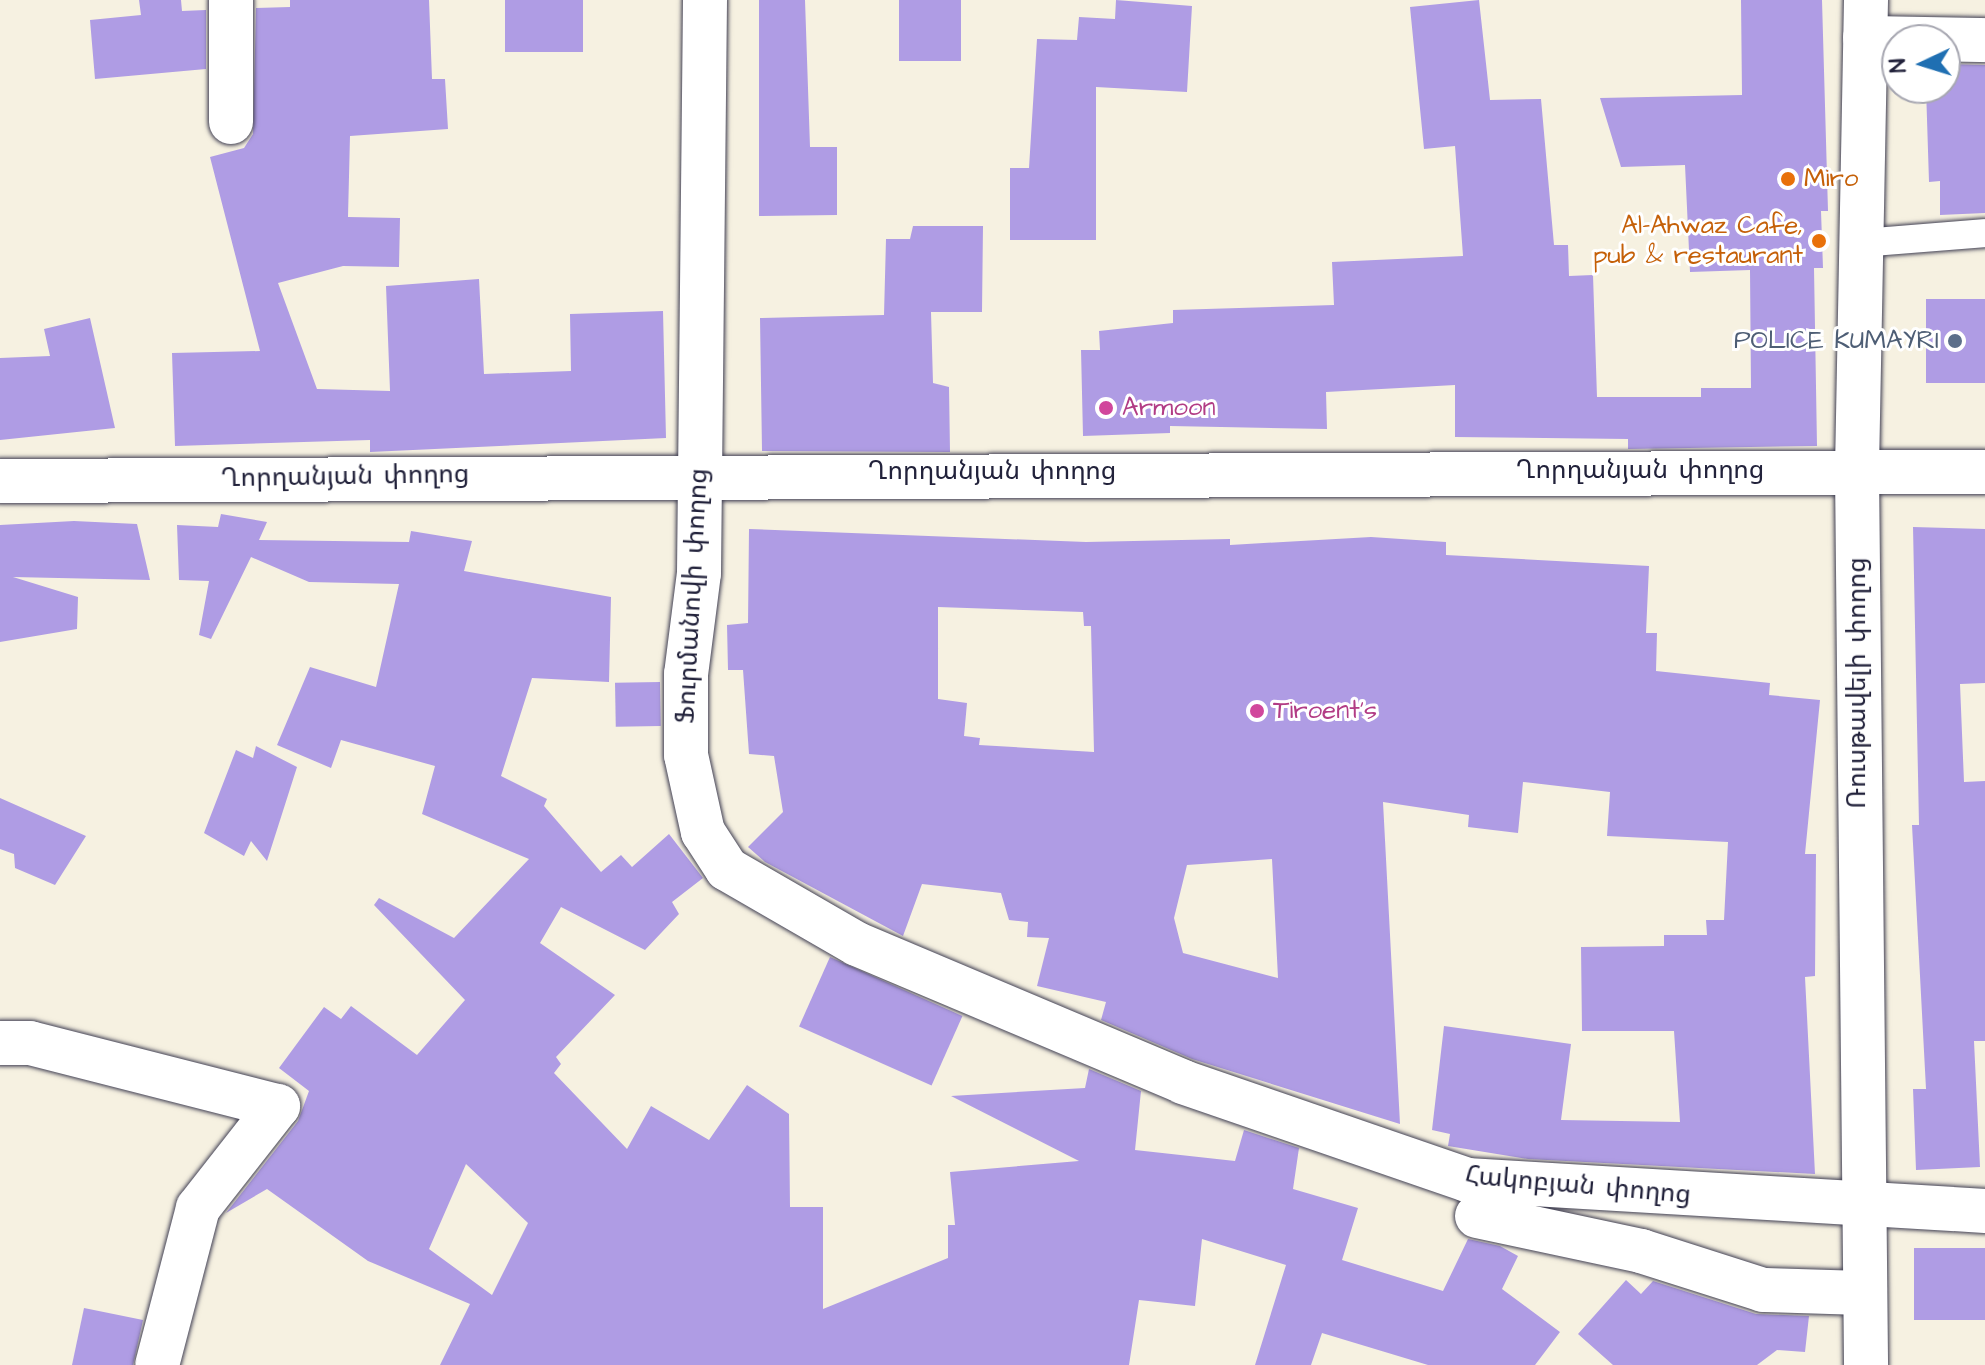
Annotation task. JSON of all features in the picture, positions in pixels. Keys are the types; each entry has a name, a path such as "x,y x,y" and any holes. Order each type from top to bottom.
{"street":[{"path":"231,0 231,122"},
{"name":"Ֆուրմանովի փողոց","path":"705,0 700,473 686,755 703,832 727,869 771,900 1008,1009"},
{"path":"1865,19 1985,40"},
{"name":"Ռուսթավելի փողոց","path":"1865,19 1857,471 1861,1208 1866,1365"},
{"name":"Ղորղանյան փողոց","path":"0,481 700,473 1985,472"},
{"name":"Հակոբյան փողոց","path":"1008,1009 1183,1082 1467,1180 1861,1208 1985,1211"},
{"path":"0,1043 30,1043 278,1106 198,1208 157,1365"},
{"path":"1477,1216 1641,1251 1763,1290 1865,1293"}],"lane":[{"path":"1861,243 1985,233"}],"building":[{"path":"139,0 181,0 182,11 206,10 206,69 95,79 90,20 141,15"},
{"path":"290,0 429,0 432,79 445,79 448,129 350,136 348,217 400,218 399,267 343,266 278,283 317,389 390,391 386,286 479,279 484,374 571,371 570,314 663,311 666,438 370,452 370,440 175,446 172,353 260,351 210,157 244,148 253,134 256,8 290,7"},
{"path":"505,0 583,0 583,52 505,52"},
{"path":"759,0 805,0 810,147 837,147 837,215 759,216"},
{"path":"899,0 961,0 961,61 899,61"},
{"path":"1116,0 1192,6 1187,92 1096,87 1096,240 1010,240 1010,168 1029,168 1037,39 1077,40 1079,17 1115,19"},
{"path":"1479,0 1490,100 1541,99 1554,245 1568,245 1569,276 1593,275 1597,397 1701,397 1701,388 1751,388 1750,270 1690,272 1685,165 1621,167 1600,98 1742,95 1741,0 1822,0 1828,211 1821,211 1823,268 1814,268 1817,446 1628,449 1628,439 1455,437 1455,385 1326,392 1327,429 1170,426 1170,433 1083,436 1081,350 1100,350 1099,331 1173,323 1173,310 1334,305 1332,262 1463,256 1455,146 1424,149 1410,7"},
{"path":"1961,64 1985,65 1985,213 1940,215 1940,181 1929,182 1927,104 1961,104"},
{"path":"913,226 983,226 982,312 931,312 933,383 949,387 950,452 762,451 760,318 884,315 886,239 910,239"},
{"name":"POLICE KUMAYRI","path":"1926,299 1985,299 1985,383 1926,383"},
{"path":"90,318 115,428 0,440 0,358 50,356 44,329"},
{"path":"221,514 267,522 259,540 409,542 411,531 472,541 464,571 611,597 609,682 532,678 501,776 547,799 544,806 601,872 621,855 632,867 669,834 703,878 672,902 679,914 645,950 561,907 540,943 615,995 556,1057 561,1064 554,1073 627,1149 651,1106 709,1140 747,1085 789,1114 790,1207 823,1207 823,1309 948,1258 948,1225 955,1225 950,1172 1079,1161 951,1096 1085,1088 1089,1069 1141,1091 1135,1150 1235,1161 1244,1130 1299,1148 1293,1189 1358,1208 1342,1260 1443,1291 1468,1239 1500,1246 1518,1256 1502,1289 1560,1332 1535,1365 1428,1365 1322,1333 1311,1365 1255,1365 1286,1265 1202,1239 1195,1306 1139,1300 1129,1365 440,1365 470,1304 368,1261 267,1189 226,1213 298,1121 309,1091 279,1068 324,1007 341,1019 351,1006 417,1055 465,1000 374,905 379,898 454,938 529,859 422,814 435,766 341,740 331,768 277,745 310,667 376,687 399,584 309,582 251,557 211,639 199,635 209,581 179,580 177,525 218,527","holes":["466,1164 528,1223 492,1295 429,1249"]},
{"path":"74,521 137,524 150,580 13,577 78,597 77,629 0,642 0,525"},
{"path":"1913,527 1985,529 1985,683 1960,684 1964,782 1985,781 1985,1041 1974,1041 1980,1167 1916,1170 1913,1089 1926,1089 1912,825 1919,825"},
{"path":"749,529 1086,542 1230,539 1230,545 1371,537 1446,542 1446,555 1649,566 1646,633 1657,633 1656,671 1770,683 1769,695 1820,700 1805,854 1816,854 1815,976 1805,977 1815,1174 1528,1159 1448,1146 1450,1134 1432,1130 1444,1026 1571,1044 1561,1120 1680,1122 1674,1031 1582,1031 1581,947 1664,946 1664,935 1707,935 1706,920 1724,920 1728,842 1607,836 1610,792 1523,782 1518,833 1468,827 1469,815 1383,802 1400,1124 1192,1059 1101,1020 1106,1002 1037,986 1049,938 1027,937 1028,922 1009,920 1001,893 922,884 903,936 765,862 748,847 783,812 774,756 749,754 743,670 728,670 727,625 748,623","holes":["938,607 1083,612 1084,626 1091,626 1094,752 979,745 980,738 964,736 967,703 938,699","1272,859 1278,978 1183,953 1174,918 1187,865"]},
{"path":"660,682 661,726 616,727 615,683"},
{"path":"256,746 297,767 267,861 251,841 244,856 204,833 236,750 253,758"},
{"path":"0,798 86,836 55,885 15,868 14,854 0,849"},
{"path":"830,957 962,1016 932,1085 799,1026"},
{"path":"1914,1248 1985,1248 1985,1320 1914,1320"},
{"path":"1626,1280 1641,1294 1653,1281 1756,1314 1809,1316 1805,1352 1777,1350 1757,1365 1613,1365 1578,1334"},
{"path":"84,1308 143,1320 133,1365 72,1365"}],"place":[{"name":"Miro","path":"1788,179"},
{"name":"Al-Ahwaz Cafe, pub & restaurant","path":"1819,241"},
{"name":"POLICE KUMAYRI","path":"1955,341"},
{"name":"Armoon","path":"1106,408"},
{"name":"Tiroent's","path":"1257,711"}]}
